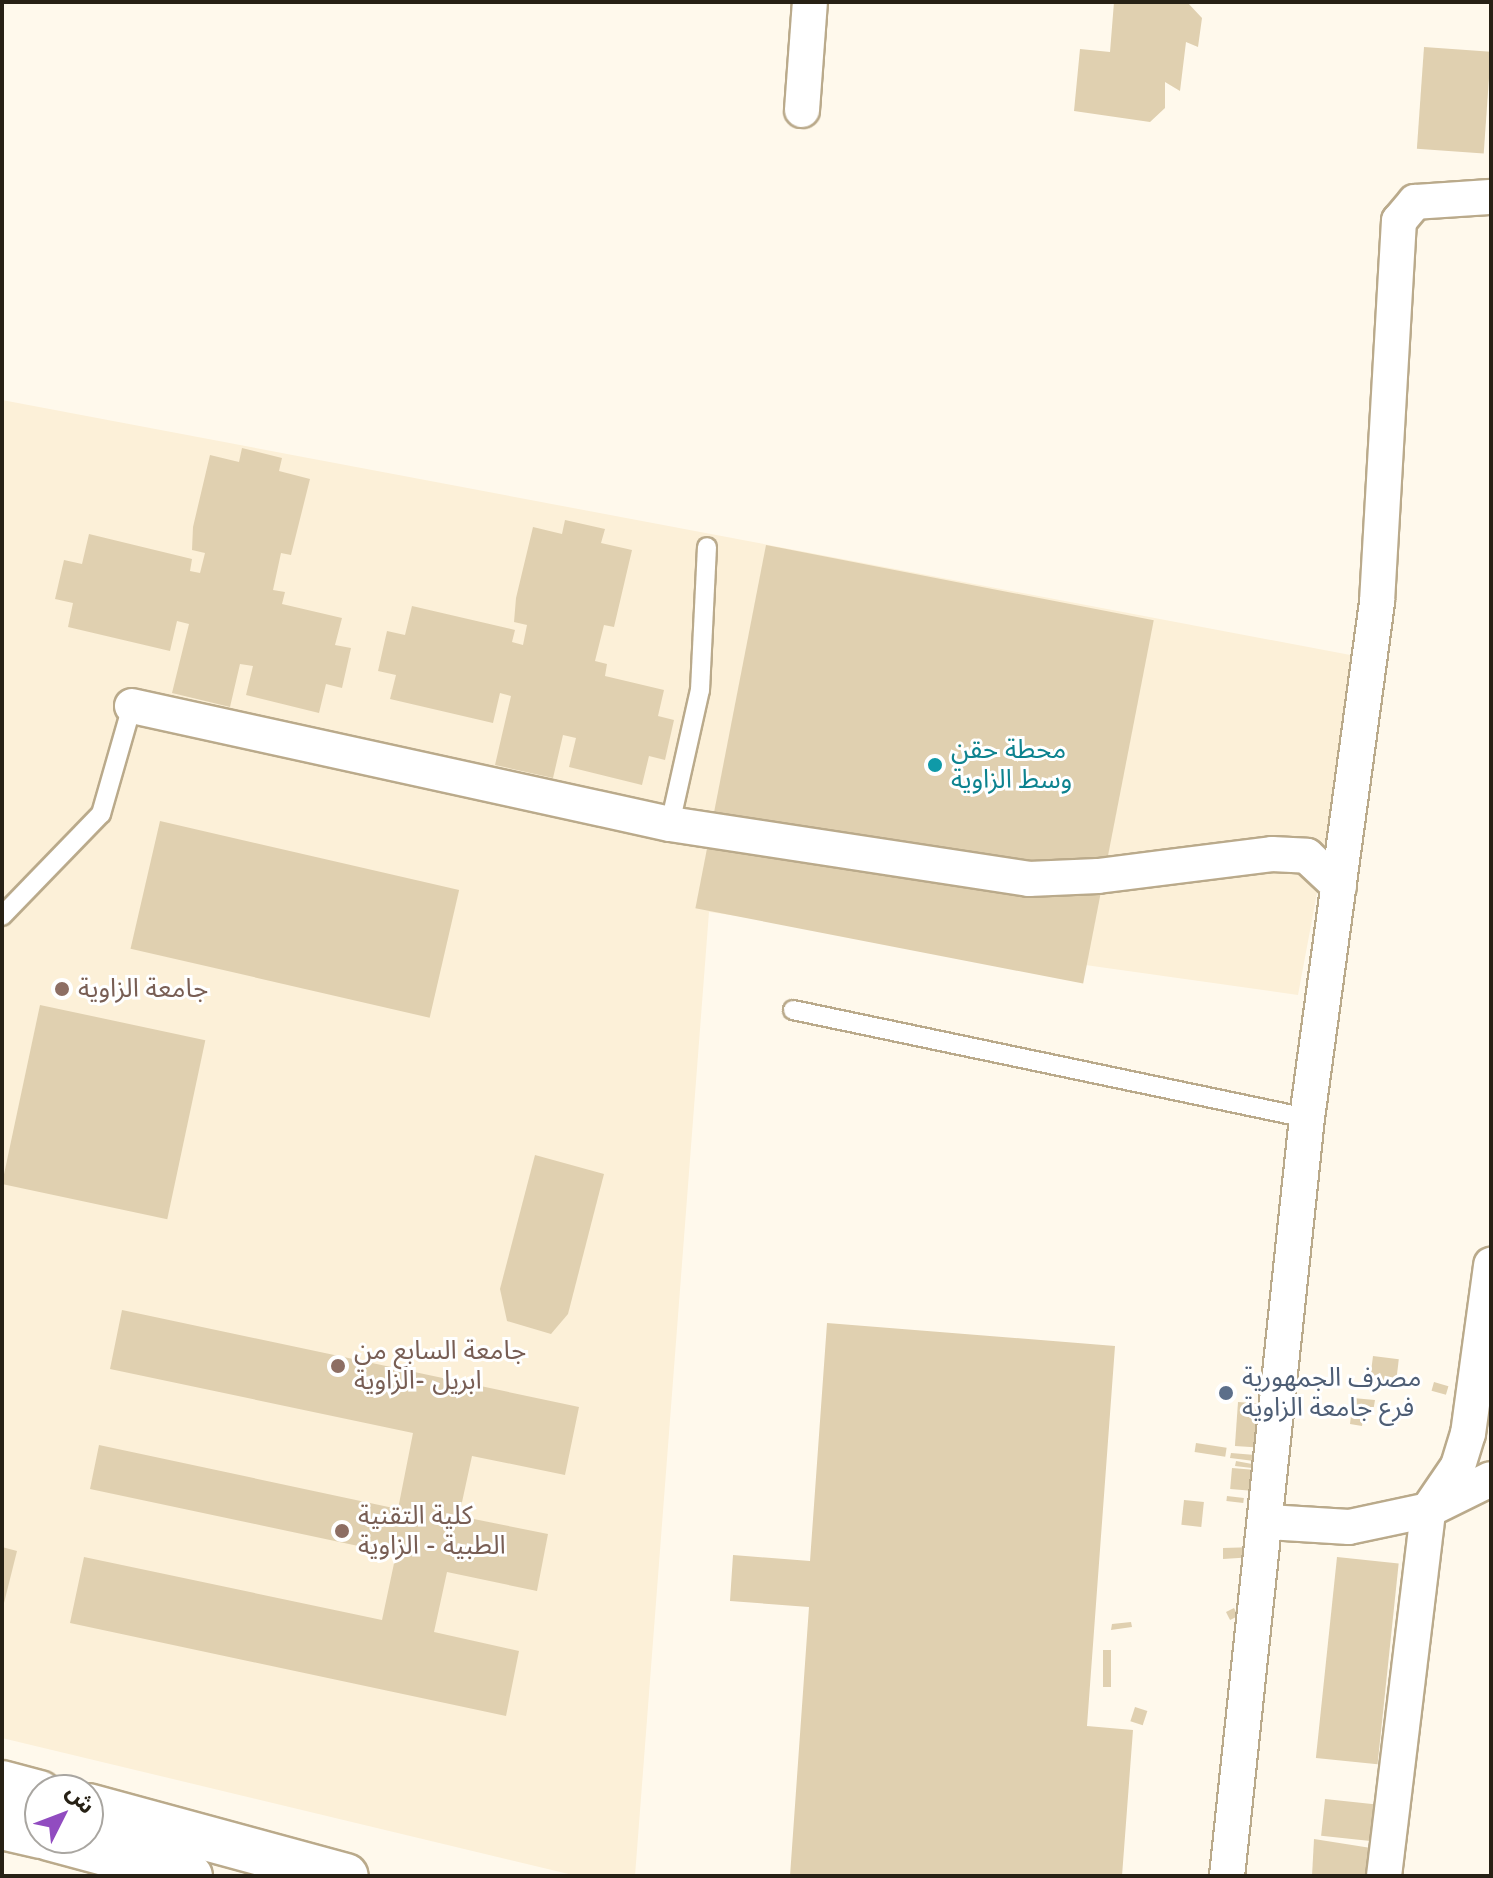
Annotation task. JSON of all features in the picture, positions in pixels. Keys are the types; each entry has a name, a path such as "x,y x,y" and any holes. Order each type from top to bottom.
{"main road":[{"path":"2,1783 24,1789"},
{"path":"104,1810 346,1876"},
{"path":"2,1827 24,1832"},
{"path":"104,1853 190,1876"}],"street":[{"path":"802,110 810,2"},
{"path":"1227,1876 1268,1522 1307,1118 1377,602 1399,221 1415,202 1491,197"},
{"path":"132,706 670,824 1029,879 1098,876 1272,854 1307,856 1339,886"},
{"path":"1384,1876 1428,1510 1458,1466 1468,1434 1491,1265"},
{"path":"1268,1522 1349,1527 1428,1510 1491,1479"}],"lane":[{"path":"670,824 700,690 707,547"},
{"path":"2,916 101,814 132,706"},
{"path":"793,1010 1307,1118"}],"shaded area":[{"name":"جامعة السابع من ابريل -الزاوية","path":"2,400 1361,657 1298,995 709,912 635,1876 577,1876 2,1738"}],"building":[{"path":"1114,2 1187,2 1202,18 1198,47 1186,42 1180,91 1165,82 1165,108 1150,122 1074,111 1080,49 1110,52"},
{"path":"1424,47 1491,52 1484,153 1417,149"},
{"path":"242,448 282,458 279,471 310,479 291,555 281,553 273,590 285,592 282,604 342,618 335,645 351,648 342,688 326,684 319,713 246,695 253,666 240,664 230,707 172,693 189,624 177,621 170,651 68,627 73,603 55,599 64,560 82,564 89,534 192,559 190,571 200,573 205,553 192,550 193,527 210,455 239,462"},
{"path":"565,520 605,529 601,543 632,550 614,627 604,625 595,661 607,664 605,676 664,690 658,716 674,720 665,760 649,756 642,785 569,767 576,738 563,735 553,778 495,765 511,696 500,693 493,723 390,699 396,675 378,671 387,631 405,635 412,606 515,630 512,642 523,645 527,625 514,622 516,598 533,527 562,534"},
{"name":"محطة حقن وسط الزاوية","path":"766,545 1154,620 1083,984 695,908"},
{"path":"160,821 459,890 430,1018 131,949"},
{"path":"40,1005 205,1040 167,1219 2,1184"},
{"path":"535,1155 604,1174 568,1314 551,1334 507,1321 500,1289"},
{"path":"122,1310 579,1407 565,1475 472,1456 459,1516 548,1534 537,1591 447,1572 434,1632 519,1651 506,1716 70,1623 84,1557 382,1620 396,1554 90,1489 99,1445 398,1509 413,1433 110,1369"},
{"path":"827,1323 1115,1346 1087,1726 1133,1730 1122,1876 790,1876 809,1607 730,1601 733,1555 810,1561"},
{"path":"1373,1356 1399,1359 1396,1386 1370,1383"},
{"path":"1434,1382 1448,1386 1446,1395 1432,1391"},
{"path":"1353,1398 1375,1400 1373,1412 1364,1411 1362,1426 1350,1424"},
{"path":"1238,1402 1265,1404 1262,1448 1235,1446"},
{"path":"1196,1443 1227,1448 1225,1457 1195,1452"},
{"path":"1231,1453 1255,1455 1254,1461 1230,1458"},
{"path":"1236,1461 1252,1464 1252,1468 1235,1466"},
{"path":"1232,1468 1256,1470 1254,1491 1230,1489"},
{"path":"1227,1496 1244,1498 1243,1503 1226,1501"},
{"path":"1184,1500 1204,1502 1201,1527 1181,1525"},
{"path":"2,1547 17,1551 3,1607 2,1607"},
{"path":"1256,1547 1254,1557 1223,1559 1223,1548"},
{"path":"1337,1557 1399,1563 1378,1764 1316,1758"},
{"path":"1234,1608 1238,1616 1230,1620 1226,1612"},
{"path":"1131,1622 1132,1627 1111,1630 1112,1624"},
{"path":"1103,1650 1111,1650 1111,1687 1103,1687"},
{"path":"1135,1707 1147,1711 1143,1725 1130,1721"},
{"path":"1325,1799 1384,1805 1380,1842 1321,1836"},
{"path":"1314,1839 1371,1848 1369,1876 1312,1876"}],"place":[{"name":"محطة حقن وسط الزاوية","path":"935,765"},
{"name":"جامعة الزاوية","path":"62,989"},
{"name":"جامعة السابع من ابريل -الزاوية","path":"338,1366"},
{"name":"مصرف الجمهورية فرع جامعة الزاوية","path":"1226,1393"},
{"name":"كلية التقنية الطبية - الزاوية","path":"342,1531"}]}
